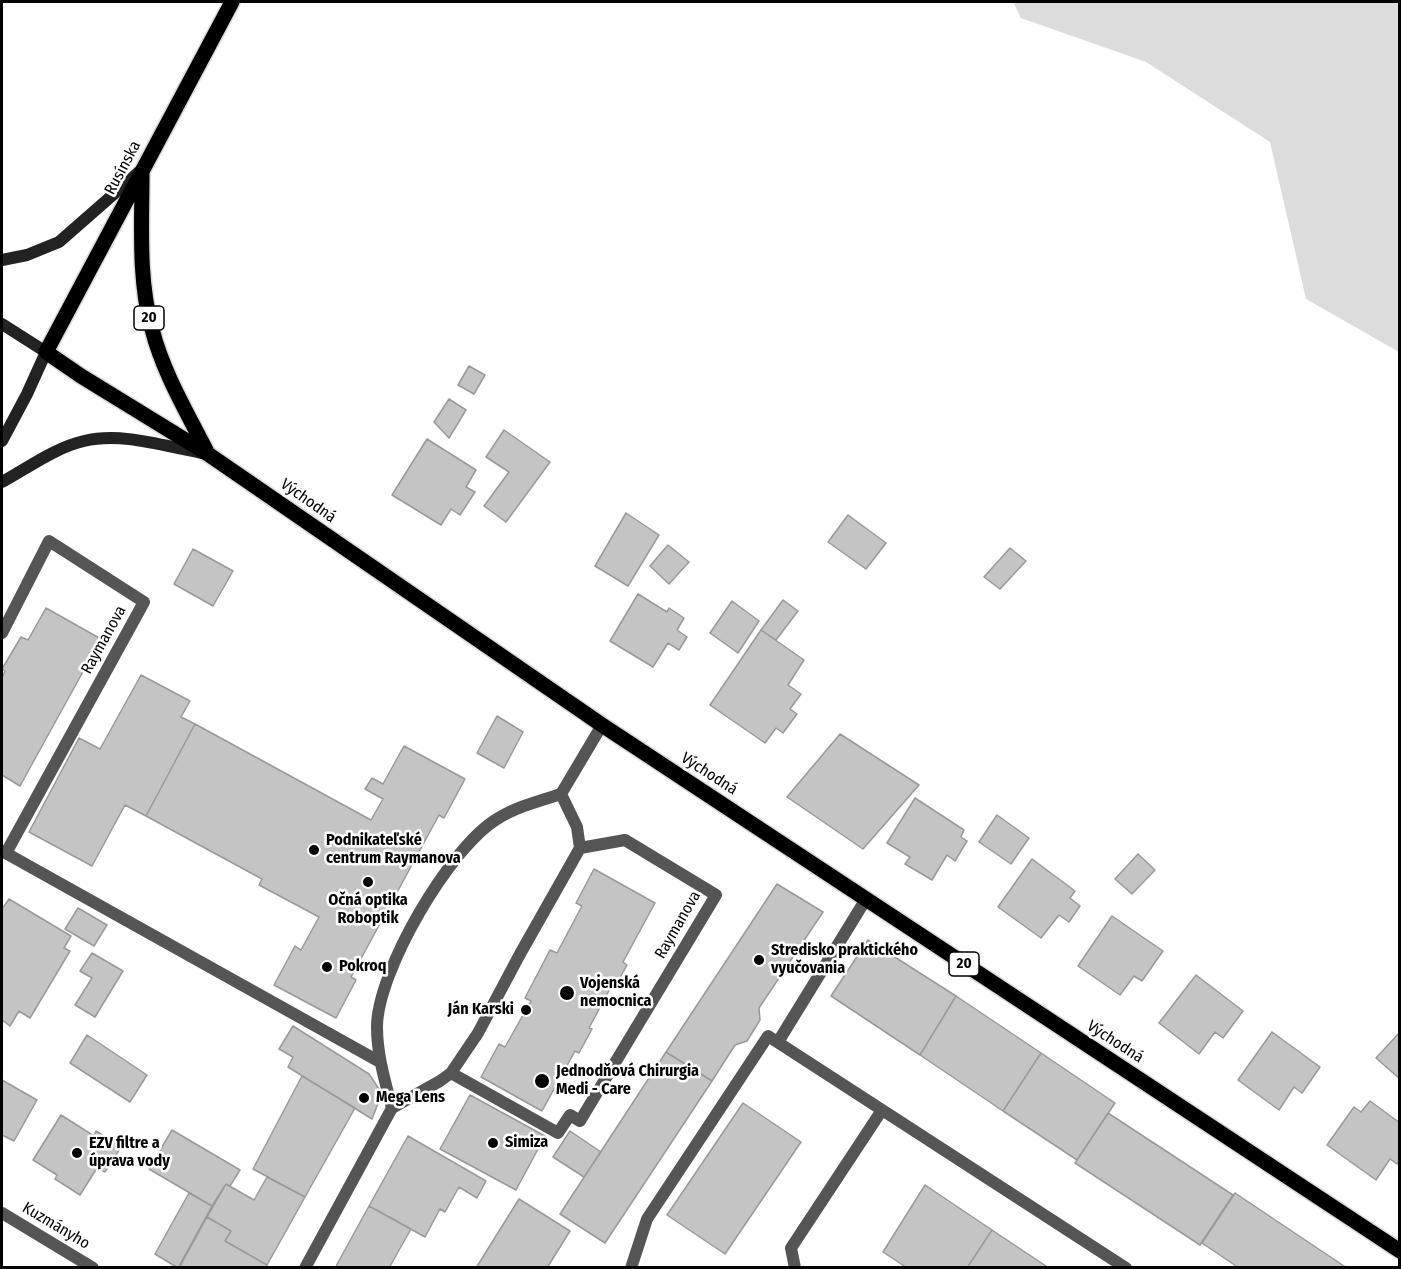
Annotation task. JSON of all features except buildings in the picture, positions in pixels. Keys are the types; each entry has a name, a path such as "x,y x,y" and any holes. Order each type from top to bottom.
{"main road":[{"name":"Rusínska","path":"46,352 232,2"},
{"name":"20","path":"142,169 142,255 150,321 158,350 208,454"},
{"name":"Východná","path":"46,352 208,454 602,725 1400,1251"}],"street":[{"path":"2,260 27,255 60,242 142,169"},
{"name":"Východná","path":"2,324 46,352"},
{"path":"2,441 46,352"},
{"path":"2,482 66,447 84,441 118,437 208,454"},
{"name":"Raymanova","path":"2,633 49,541 144,602 4,852 380,1062"},
{"path":"392,1108 380,1062 377,1026 383,995 394,961 425,904 460,852 496,819 528,804 561,794 602,725"},
{"path":"305,1268 392,1108 452,1073 478,1032 580,848 577,827 561,794"},
{"name":"Raymanova","path":"452,1073 558,1133 570,1115 580,1121 716,895 625,840 580,848"},
{"path":"778,1042 866,899"},
{"path":"631,1268 647,1219 768,1036 1126,1268"},
{"path":"795,1268 791,1248 882,1110"},
{"name":"Kuzmányho","path":"2,1213 93,1268"}],"shaded area":[{"path":"1013,2 1399,2 1399,352 1306,299 1270,142 1146,62 1021,18"}],"place":[{"name":"Podnikateľské centrum Raymanova","path":"314,850"},
{"name":"Očná optika Roboptik","path":"368,882"},
{"name":"Stredisko praktického vyučovania","path":"759,960"},
{"name":"Pokroq","path":"327,967"},
{"name":"Vojenská nemocnica","path":"567,993"},
{"name":"Ján Karski","path":"526,1010"},
{"name":"Jednodňová Chirurgia Medi - Care","path":"542,1081"},
{"name":"Mega Lens","path":"364,1098"},
{"name":"Simiza","path":"493,1143"},
{"name":"EZV filtre a úprava vody","path":"77,1153"}]}
